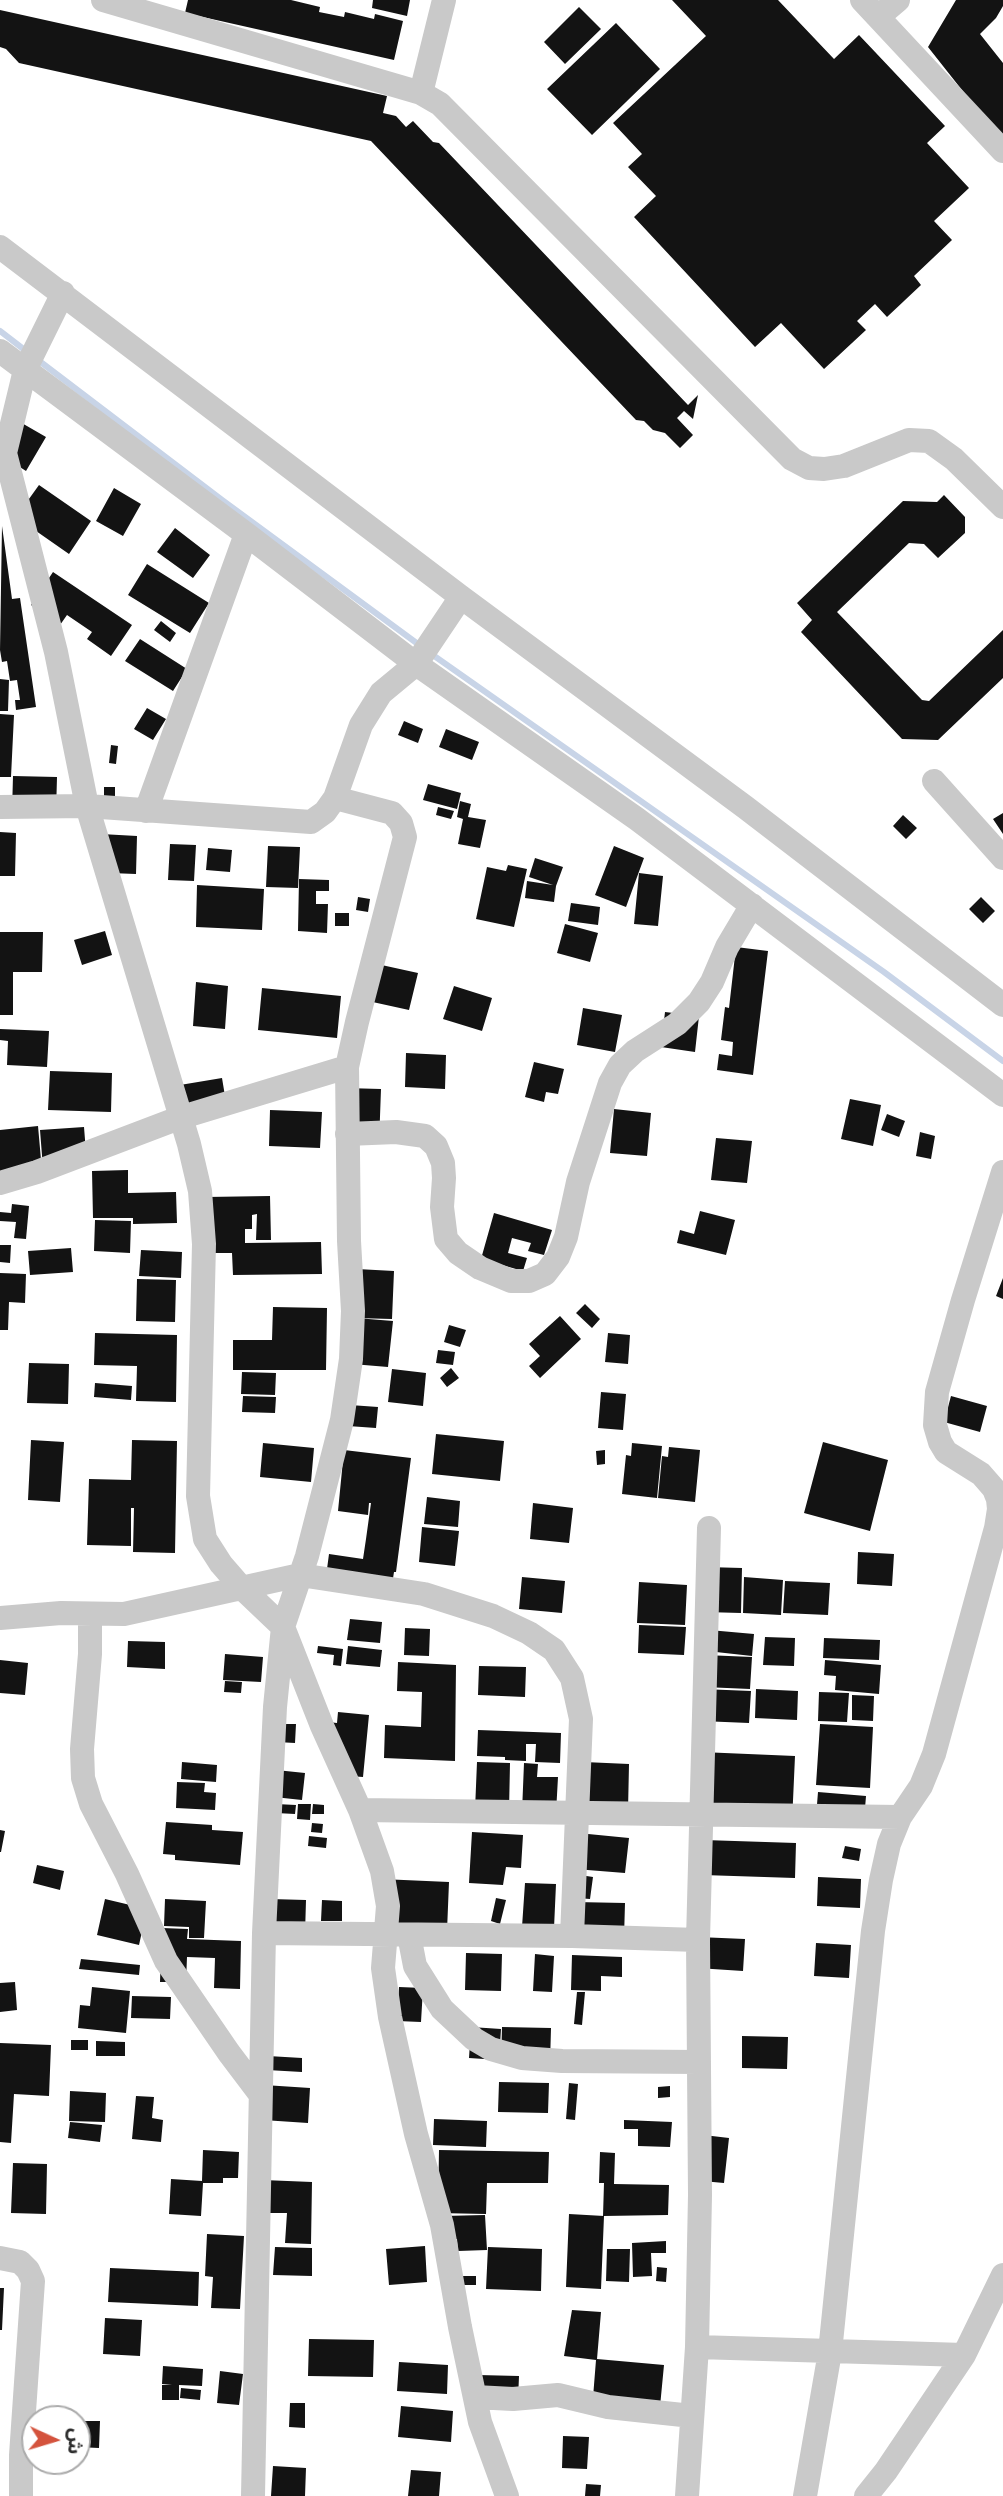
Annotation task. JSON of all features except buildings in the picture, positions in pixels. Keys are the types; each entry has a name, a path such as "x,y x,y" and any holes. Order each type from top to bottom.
{"street":[{"path":"103,0 161,8 421,93 440,104 792,459 809,468 824,469 844,466 909,440 929,441 954,459 1003,507"},
{"path":"421,93 444,0"},
{"path":"898,0 870,9 1003,151"},
{"path":"0,247 461,597 745,807 1003,1006"},
{"path":"63,293 25,370 2,458 56,652 87,806 189,1144 200,1191 204,1244 198,1496 205,1539 221,1564 241,1587 284,1627 322,1726 360,1810 382,1871 388,1906 397,1934 442,2009 474,2039 491,2049 522,2058 699,2062"},
{"path":"0,351 416,664 637,819 1003,1095"},
{"path":"146,811 246,534"},
{"path":"0,807 87,806 311,822 325,812 335,798 361,725 382,693 416,664 461,597"},
{"path":"934,781 1003,858"},
{"path":"253,2496 264,1933 275,1707 284,1627 324,1495 342,1420 351,1359 354,1311 347,1134 348,1067 405,837 401,823 392,813 335,798"},
{"path":"347,1134 396,1132 425,1136 436,1146 443,1163 442,1207 446,1239 458,1253 480,1268 511,1281 529,1281 545,1274 558,1257 566,1237 578,1182 610,1083 620,1065 635,1051 677,1024 699,1002 752,905"},
{"path":"0,1183 37,1172 179,1118 348,1067"},
{"path":"805,2496 830,2352 873,1931 887,1856 900,1817 921,1786 934,1754 999,1509 994,1489 981,1474 946,1452 935,1425 937,1392 1003,1172"},
{"path":"687,2496 697,2347 701,2195 698,1940 709,1528"},
{"path":"0,1618 61,1613 124,1614 300,1575 424,1594 493,1616 529,1633 554,1650 572,1678 581,1719 572,1936"},
{"path":"90,1614 90,1654 82,1749 83,1778 91,1804 166,1961 260,2094"},
{"path":"360,1810 900,1817"},
{"path":"264,1933 698,1940"},
{"path":"397,1934 383,1968 390,2017 416,2134 442,2225 480,2422 508,2496"},
{"path":"0,2258 20,2262 33,2281 21,2455 21,2496"},
{"path":"866,2496 886,2471 964,2355 1003,2275"},
{"path":"697,2347 964,2355"},
{"path":"475,2397 513,2399 558,2395 608,2407 692,2416"}],"waterway":[{"path":"0,331 26,351"},
{"path":"38,360 422,647"},
{"path":"430,653 884,972 1003,1061"}]}
